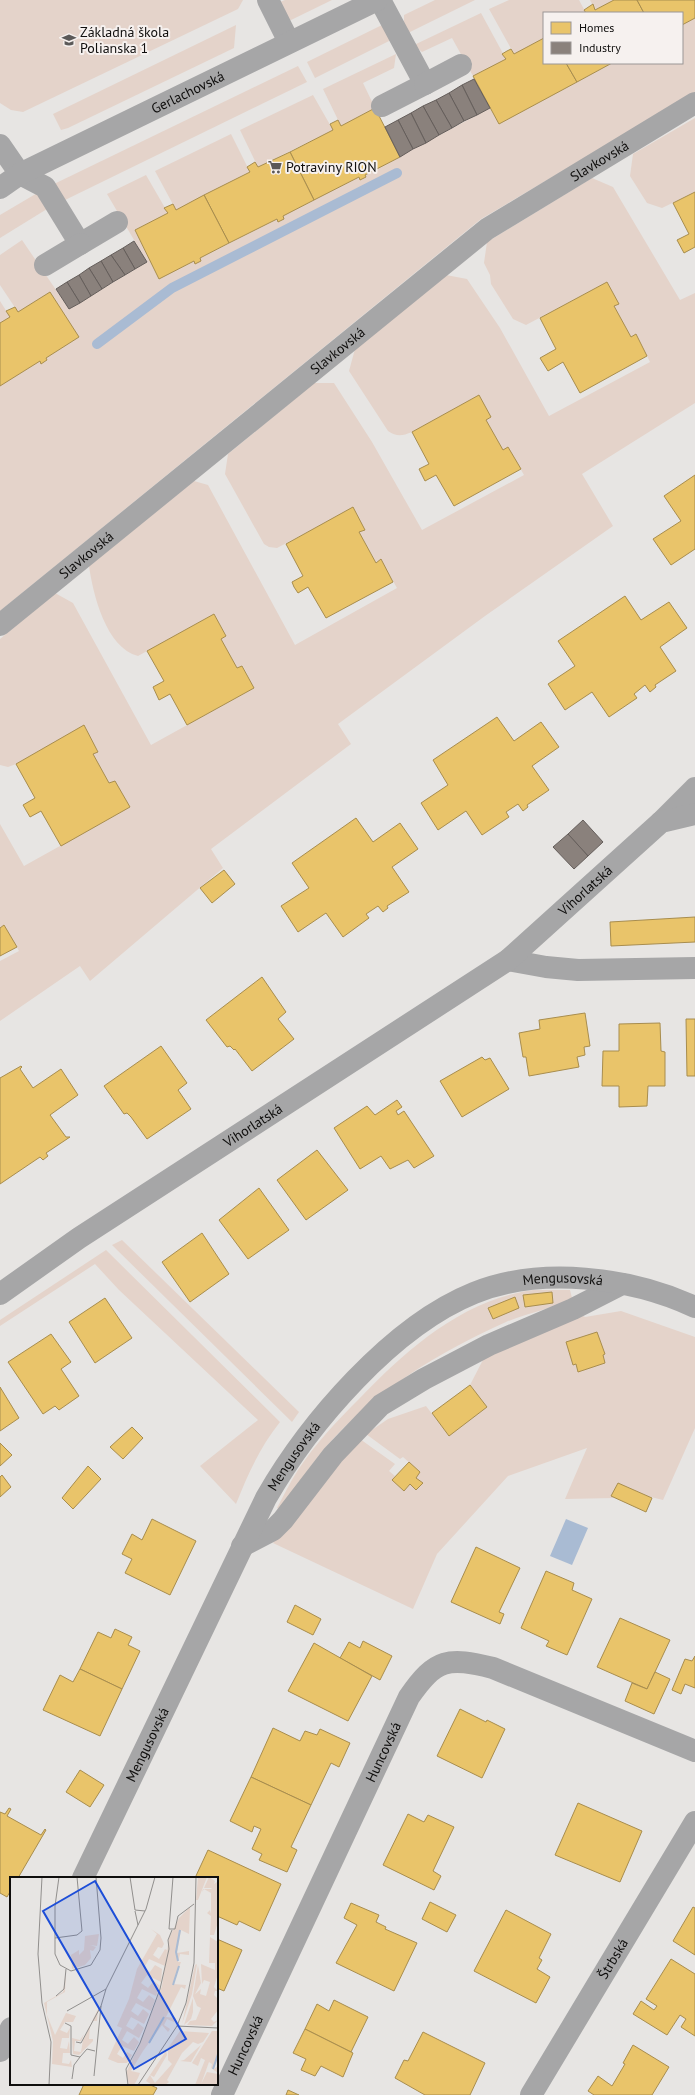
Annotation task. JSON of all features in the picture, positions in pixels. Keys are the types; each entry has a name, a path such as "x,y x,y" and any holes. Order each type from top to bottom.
{"street":[{"path":"268,0 289,42"},
{"name":"Gerlachovská","path":"0,188 20,174 377,0"},
{"path":"380,0 425,84"},
{"path":"382,106 461,65"},
{"name":"Slavkovská","path":"0,626 487,229 695,103"},
{"path":"0,145 20,174 45,187 80,244"},
{"path":"45,265 118,222"},
{"name":"Vihorlatská","path":"0,1294 85,1234 508,960 662,822 695,788"},
{"name":"Vihorlatská","path":"662,822 695,814"},
{"path":"508,960 546,967 578,970 695,968"},
{"name":"Mengusovská","path":"83,1877 242,1546 276,1480 303,1441 353,1384 404,1336 450,1305 474,1293 501,1284 529,1279 562,1278 622,1284 675,1298 695,1307"},
{"path":"242,1546 274,1530 333,1455 381,1405 424,1379 489,1345 573,1309 622,1284"},
{"name":"Huncovská","path":"222,2095 409,1697 423,1678 440,1664 464,1660 493,1668 695,1751"},
{"name":"Štrbská","path":"531,2095 695,1822"},
{"path":"0,2051 10,2030"}],"shaded area":[{"name":"Základná škola Polianska 1","path":"0,0 243,0 238,9 23,112 11,110 0,103"},
{"path":"285,0 332,0 289,21 280,2"},
{"path":"435,0 475,0 408,33 404,25 404,15"},
{"path":"509,0 579,0 585,12 543,12 543,39 514,54 489,9"},
{"path":"590,0 614,0 595,10"},
{"path":"481,13 506,59 473,76 452,38 422,52 414,45"},
{"path":"695,18 695,93 481,219 0,611 0,386 40,361 41,364 47,361 46,358 79,337 50,292 18,312 0,285 0,255 22,240 69,309 147,262 107,194 146,175 168,213 135,230 159,279 194,261 195,264 201,261 200,258 277,219 278,222 284,219 283,216 359,177 360,180 366,177 365,175 490,108 499,124 610,64 683,64 683,24"},
{"path":"236,25 234,48 61,130 53,114"},
{"path":"382,25 391,40 315,78 307,62"},
{"path":"396,54 394,68 363,83 375,108 341,126 323,89"},
{"path":"298,66 307,82 63,201 54,184"},
{"path":"313,95 333,130 258,167 240,130"},
{"path":"695,118 695,192 662,208 647,203 630,176 633,154"},
{"path":"231,134 250,172 176,210 155,171"},
{"path":"592,178 613,187 680,300 695,293 695,403 582,474 613,526 485,616 338,724 351,744 211,849 223,868 90,981 80,966 0,1021 0,961 19,951 4,925 0,928 0,824 24,866 130,807 115,781 109,783 93,754 98,751 84,726 16,764 8,767 0,765 0,639 55,593 73,603 151,745 254,688 243,666 237,668 221,639 226,635 214,614 138,656 127,651 117,642 109,631 98,605 89,566 194,481 208,485 295,645 397,588 381,560 376,562 359,532 364,530 353,508 277,548 269,547 264,544 225,474 228,454 314,383 334,383 372,442 422,530 524,475 508,447 503,450 486,420 491,417 479,395 412,432 397,435 388,431 349,371 355,349 446,275 467,279 500,328 549,416 650,362 636,334 631,337 614,306 619,304 607,282 526,325 513,319 491,284 490,275 484,263 487,242"},
{"path":"39,192 47,209 0,238 0,215"},
{"path":"0,301 10,317 0,323"},
{"path":"122,1240 299,1412 292,1422 112,1245"},
{"path":"106,1250 280,1422 266,1441 255,1461 236,1504 200,1466 258,1420 119,1290 95,1264 0,1326 0,1320"},
{"path":"533,1290 570,1290 572,1298 506,1322 456,1346 408,1375 364,1409 344,1428 313,1463 281,1510 277,1508 295,1475 319,1442 377,1380 396,1362 416,1345 459,1316 483,1304 507,1296"},
{"path":"621,1311 695,1337 695,1428 663,1500 647,1496 618,1483 611,1496 614,1498 565,1499 587,1448 508,1476 437,1554 413,1609 273,1543 308,1497 360,1439 395,1464 389,1471 395,1476 392,1480 404,1491 410,1484 416,1489 422,1483 416,1478 420,1472 403,1457 400,1459 366,1434 388,1419 426,1406 449,1436 487,1407 470,1385 485,1356 583,1316 585,1317"}],"water":[{"path":"566,1519 588,1528 572,1565 550,1556"}],"building: Homes":[{"path":"614,0 637,0 643,12 585,12 584,10 593,4 595,10"},
{"path":"637,0 695,0 695,18 683,24 683,12 643,12"},
{"path":"543,39 543,64 567,64 577,82 499,124 473,76 506,59 502,54 507,51 511,49 514,54"},
{"path":"567,64 610,64 577,82"},
{"path":"375,108 400,157 365,175 366,177 360,180 359,177 314,200 290,152 333,130 330,124 338,120 341,126"},
{"path":"290,152 314,200 283,216 284,219 278,222 277,219 229,243 204,195 250,172 247,167 255,162 258,167"},
{"path":"695,192 695,247 684,253 677,240 689,234 673,203"},
{"path":"204,195 229,243 200,258 201,261 195,264 194,261 159,279 135,230 168,213 164,208 173,204 176,210"},
{"path":"607,282 619,304 614,306 631,337 636,334 647,356 580,393 563,362 548,371 540,358 556,349 540,318"},
{"path":"50,292 79,337 46,358 47,360 41,364 40,361 0,386 0,323 10,317 6,311 15,307 18,312"},
{"path":"479,395 491,417 486,420 503,450 508,447 521,469 454,506 436,475 425,481 419,469 429,464 412,432"},
{"path":"695,475 695,549 671,565 653,539 681,521 664,496"},
{"path":"353,507 365,530 359,532 376,563 381,559 393,582 326,618 308,587 298,593 294,587 292,582 303,576 286,544"},
{"path":"625,596 641,620 669,602 687,628 660,647 676,671 655,685 656,687 650,692 645,685 634,694 637,698 609,717 592,692 565,710 548,684 575,666 558,641"},
{"path":"214,614 226,636 221,639 237,668 242,666 254,688 187,725 170,694 159,700 153,687 164,681 147,651"},
{"path":"497,717 514,741 541,722 559,747 532,766 549,790 527,805 528,807 523,811 518,804 506,812 509,817 482,835 466,811 438,830 421,803 448,785 433,760"},
{"path":"84,725 98,752 93,754 109,783 115,781 130,807 61,846 41,811 30,817 23,805 35,798 16,764"},
{"path":"356,818 373,842 400,823 418,849 392,867 409,892 387,906 388,908 383,912 378,906 366,914 369,918 343,937 326,913 298,932 281,906 309,888 292,863"},
{"path":"224,870 235,884 212,903 200,888"},
{"path":"695,917 695,942 611,946 610,922"},
{"path":"4,925 17,947 0,956 0,928"},
{"path":"262,977 286,1012 278,1019 294,1039 252,1071 235,1049 234,1050 230,1046 227,1047 206,1020"},
{"path":"585,1013 590,1046 584,1047 585,1055 577,1057 579,1067 529,1076 526,1057 523,1057 519,1033 540,1029 539,1020"},
{"path":"686,1019 695,1019 695,1076 687,1076"},
{"path":"660,1023 661,1051 665,1052 665,1086 648,1086 647,1106 619,1107 619,1086 602,1086 603,1051 619,1051 619,1024"},
{"path":"161,1046 187,1083 178,1090 191,1109 147,1139 131,1117 127,1113 124,1114 104,1086"},
{"path":"482,1057 485,1060 490,1058 509,1089 462,1117 440,1081"},
{"path":"21,1066 22,1067 20,1069 33,1088 61,1069 78,1095 50,1115 66,1137 70,1137 46,1153 48,1156 43,1160 40,1157 0,1184 0,1078"},
{"path":"397,1100 402,1107 396,1111 398,1115 404,1111 434,1156 414,1168 408,1160 390,1169 381,1156 360,1169 334,1128 367,1106 375,1115"},
{"path":"317,1150 348,1190 306,1220 277,1180"},
{"path":"259,1188 289,1230 248,1259 219,1220"},
{"path":"202,1233 229,1274 190,1302 162,1262"},
{"path":"552,1292 553,1303 525,1307 523,1295"},
{"path":"515,1297 519,1308 493,1319 488,1308"},
{"path":"105,1298 132,1338 95,1363 69,1322"},
{"path":"597,1332 605,1354 603,1355 605,1363 578,1372 576,1364 573,1365 566,1342"},
{"path":"51,1334 71,1362 61,1369 79,1396 59,1410 55,1406 43,1414 8,1362"},
{"path":"470,1385 487,1407 449,1436 432,1413"},
{"path":"0,1387 19,1418 0,1431"},
{"path":"132,1427 143,1438 123,1459 110,1447"},
{"path":"0,1443 12,1455 0,1466"},
{"path":"409,1462 420,1472 416,1478 423,1483 416,1490 410,1484 404,1491 392,1480"},
{"path":"88,1466 101,1479 73,1509 62,1498"},
{"path":"2,1475 11,1487 0,1497 0,1477"},
{"path":"618,1483 652,1498 646,1512 611,1496"},
{"path":"152,1519 196,1541 170,1595 125,1573 132,1559 122,1554 132,1534 142,1540"},
{"path":"476,1547 520,1568 499,1612 504,1614 500,1624 451,1602"},
{"path":"546,1571 574,1583 572,1590 592,1599 567,1655 546,1646 549,1641 521,1628"},
{"path":"295,1605 321,1619 313,1635 287,1622"},
{"path":"620,1618 670,1640 647,1689 597,1667"},
{"path":"115,1629 132,1637 128,1645 140,1651 122,1689 80,1669 98,1632 111,1638"},
{"path":"363,1641 392,1656 380,1680 340,1658 349,1642 360,1648"},
{"path":"314,1643 372,1676 348,1721 288,1691"},
{"path":"695,1656 695,1688 685,1684 681,1694 672,1690 685,1659 692,1661"},
{"path":"80,1669 122,1689 100,1736 43,1710 60,1675 73,1682"},
{"path":"655,1672 670,1679 654,1714 625,1701 632,1683 647,1689"},
{"path":"460,1709 486,1722 487,1720 505,1729 482,1778 437,1756"},
{"path":"273,1728 300,1741 305,1731 317,1735 320,1729 350,1743 339,1767 331,1763 311,1805 251,1777"},
{"path":"80,1770 104,1785 90,1807 66,1792"},
{"path":"251,1777 311,1805 291,1847 297,1850 287,1872 259,1860 262,1854 252,1849 261,1829 254,1826 252,1832 230,1821"},
{"path":"578,1803 642,1831 620,1882 555,1855"},
{"path":"9,1808 11,1809 7,1816 41,1835 45,1829 46,1830 19,1877 10,1877 10,1892 7,1897 0,1893 0,1812 5,1814"},
{"path":"408,1814 424,1822 428,1815 454,1827 433,1871 441,1876 434,1890 383,1865"},
{"path":"208,1850 281,1884 260,1931 239,1921 237,1925 218,1916 218,1877 195,1877"},
{"path":"430,1902 456,1915 447,1932 422,1919"},
{"path":"351,1903 379,1915 376,1922 386,1927 385,1929 417,1943 394,1991 336,1963 357,1925 344,1918"},
{"path":"693,1907 695,1908 695,1955 673,1941"},
{"path":"506,1910 551,1934 539,1958 542,1960 537,1969 550,1977 536,2003 474,1971"},
{"path":"218,1939 242,1950 224,1991 218,1988"},
{"path":"671,1959 695,1974 695,2036 681,2027 686,2019 680,2015 667,2035 633,2014 641,2001 654,2010 657,2006 646,1999"},
{"path":"334,2000 368,2017 351,2052 305,2029 317,2004 329,2011"},
{"path":"305,2029 353,2053 343,2077 321,2066 315,2076 301,2070 306,2059 293,2053"},
{"path":"423,2032 485,2063 470,2095 425,2095 395,2078 404,2060 408,2061"},
{"path":"633,2045 669,2067 652,2095 594,2095 588,2091 598,2076 612,2086 625,2064 623,2063"},
{"path":"84,2085 150,2085 157,2088 153,2095 79,2095"},
{"path":"288,2090 299,2095 286,2095"}],"building: Industry":[{"path":"474,79 490,108 477,115 462,85"},
{"path":"462,85 477,115 464,121 449,93"},
{"path":"449,93 464,121 452,128 436,100"},
{"path":"436,100 452,128 439,135 423,106"},
{"path":"423,106 439,135 426,143 411,113"},
{"path":"411,113 426,143 413,149 398,120"},
{"path":"398,120 413,149 400,157 385,127"},
{"path":"134,241 147,262 135,269 123,248"},
{"path":"123,248 135,269 125,275 111,255"},
{"path":"111,255 125,275 113,282 101,261"},
{"path":"101,261 113,282 102,289 89,268"},
{"path":"89,268 102,289 91,296 79,275"},
{"path":"79,275 91,296 80,303 67,282"},
{"path":"67,282 80,303 69,309 56,289"},
{"path":"583,820 603,842 588,856 568,834"},
{"path":"568,834 588,856 574,869 553,847"}],"waterway":[{"path":"97,344 172,288 397,173"}],"place":[{"name":"Základná škola Polianska 1","path":"69,40"},
{"name":"Potraviny RION","path":"275,167"}]}
